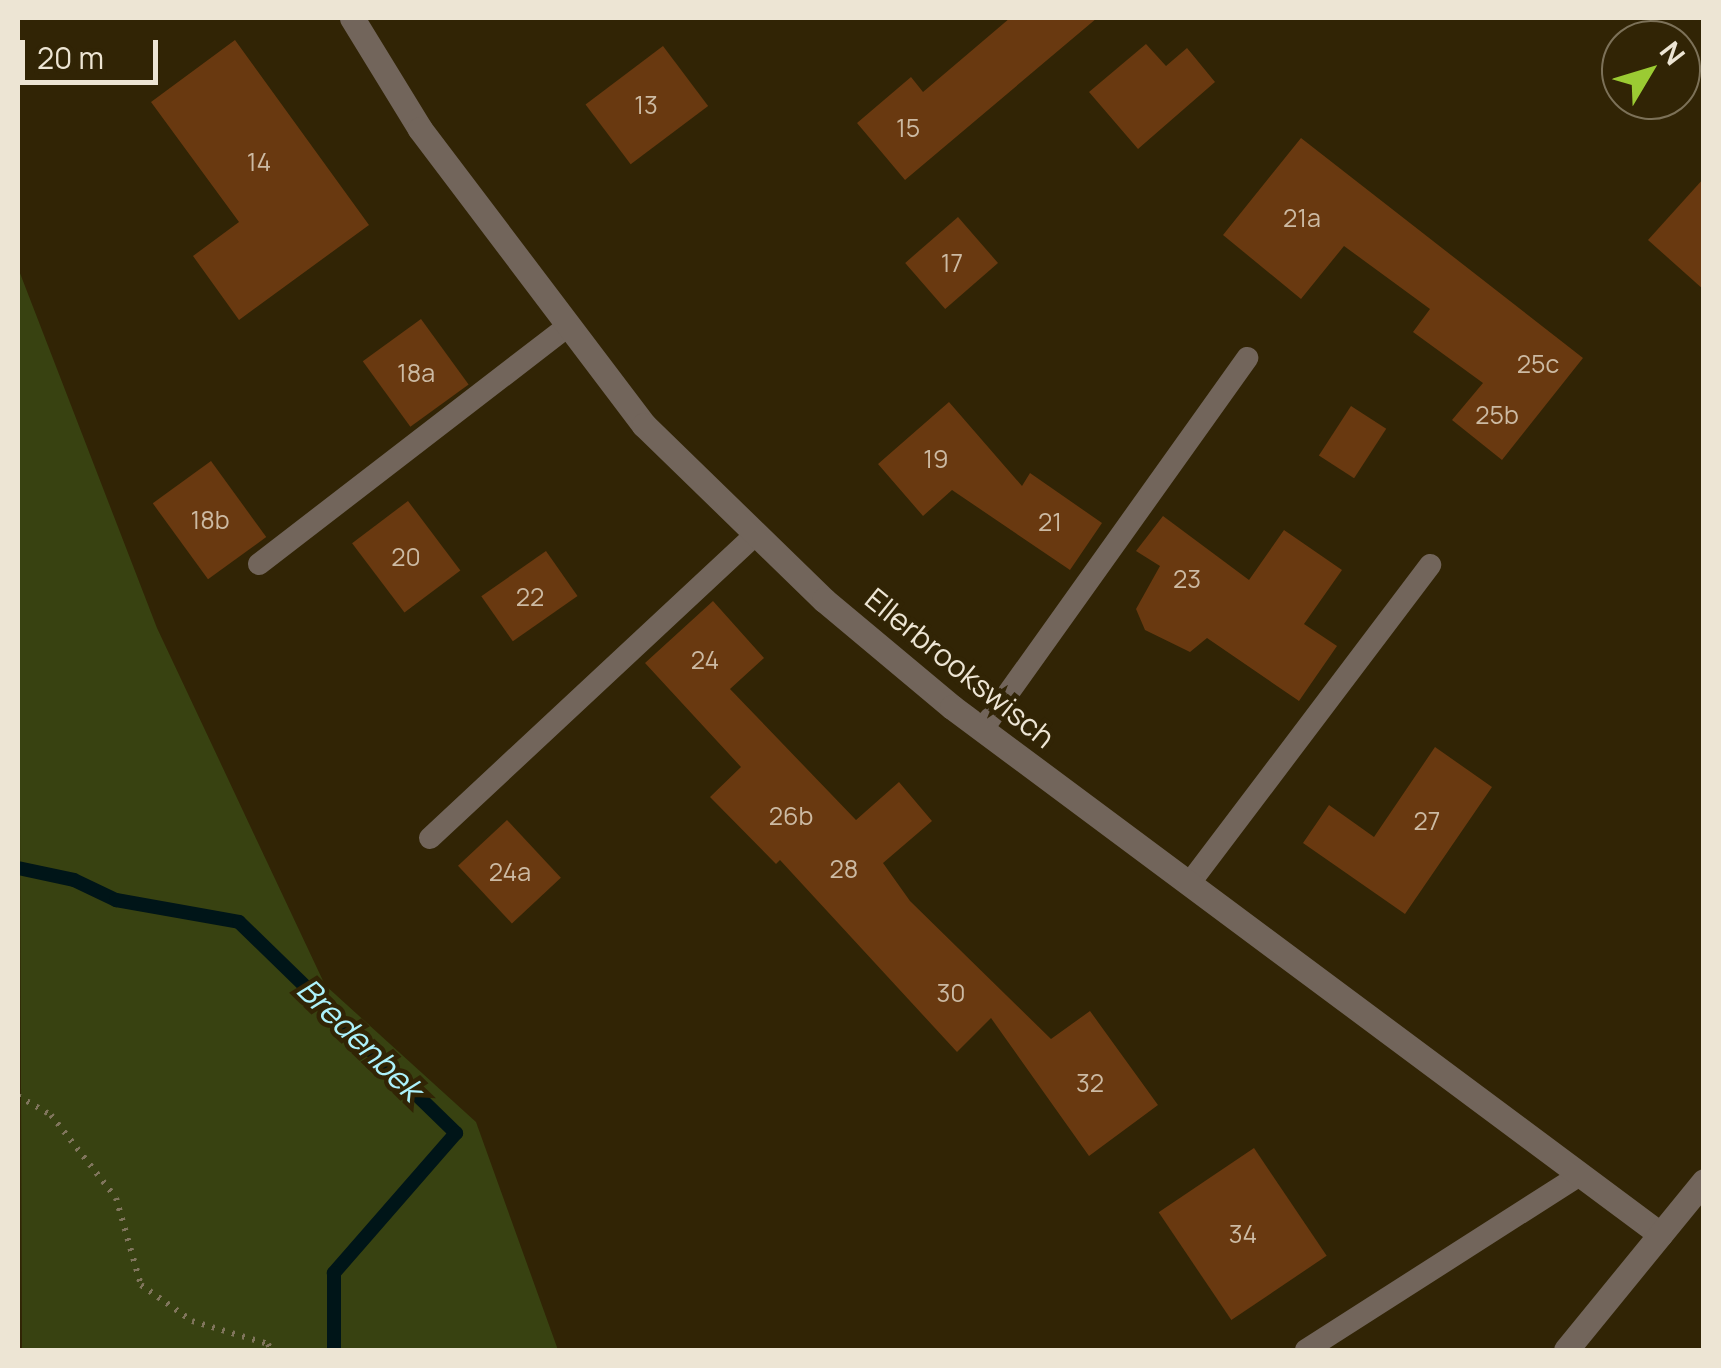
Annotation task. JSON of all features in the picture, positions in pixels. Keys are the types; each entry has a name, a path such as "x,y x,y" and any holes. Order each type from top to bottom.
{"street":[{"name":"Ellerbrookswisch","path":"352,18 420,129 566,328 644,424 755,536 982,730 1660,1234"},
{"path":"1566,1350 1704,1181"}],"lane":[{"path":"259,564 566,328"},
{"path":"982,730 1247,358"},
{"path":"430,838 755,536"},
{"path":"1189,884 1430,566"},
{"path":"1306,1350 1580,1175"}],"path":[{"path":"18,1096 51,1115 116,1198 141,1285 192,1321 268,1344 271,1350"}],"green space":[{"path":"18,268 157,628 325,985 476,1122 558,1350 22,1350"}],"building":[{"path":"1010,18 1097,18 905,180 857,123 911,77 923,92"},
{"path":"235,40 369,225 239,320 193,256 239,222 151,102"},
{"path":"1146,44 1166,66 1187,48 1215,82 1138,149 1089,92"},
{"path":"663,46 708,106 631,164 586,104"},
{"path":"1301,138 1583,358 1502,460 1452,420 1483,383 1413,332 1430,309 1344,246 1301,299 1223,235"},
{"path":"1704,178 1704,290 1648,240"},
{"path":"958,217 998,263 945,309 905,263"},
{"path":"421,319 469,385 410,427 363,361"},
{"path":"949,402 1022,486 1030,473 1102,523 1070,570 952,490 923,516 878,464"},
{"path":"1351,406 1386,429 1354,478 1319,455"},
{"path":"211,461 266,537 208,579 153,503"},
{"path":"408,501 460,570 404,613 352,543"},
{"path":"1163,516 1249,580 1284,530 1342,570 1304,624 1337,646 1299,701 1207,638 1190,652 1145,630 1136,609 1160,566 1136,551"},
{"path":"546,551 578,596 513,641 481,596"},
{"path":"713,601 764,658 730,689 856,820 899,782 932,821 883,863 910,901 1051,1039 1090,1011 1158,1105 1089,1156 991,1018 957,1052 780,860 776,864 710,797 741,767 645,663"},
{"path":"1435,747 1492,787 1405,914 1303,843 1329,805 1374,837"},
{"path":"507,820 561,878 512,923 458,866"},
{"path":"1254,1148 1327,1256 1231,1320 1159,1212"}],"waterway":[{"name":"Bredenbek","path":"18,868 74,880 116,900 239,922 456,1133 334,1273 334,1350"}]}
